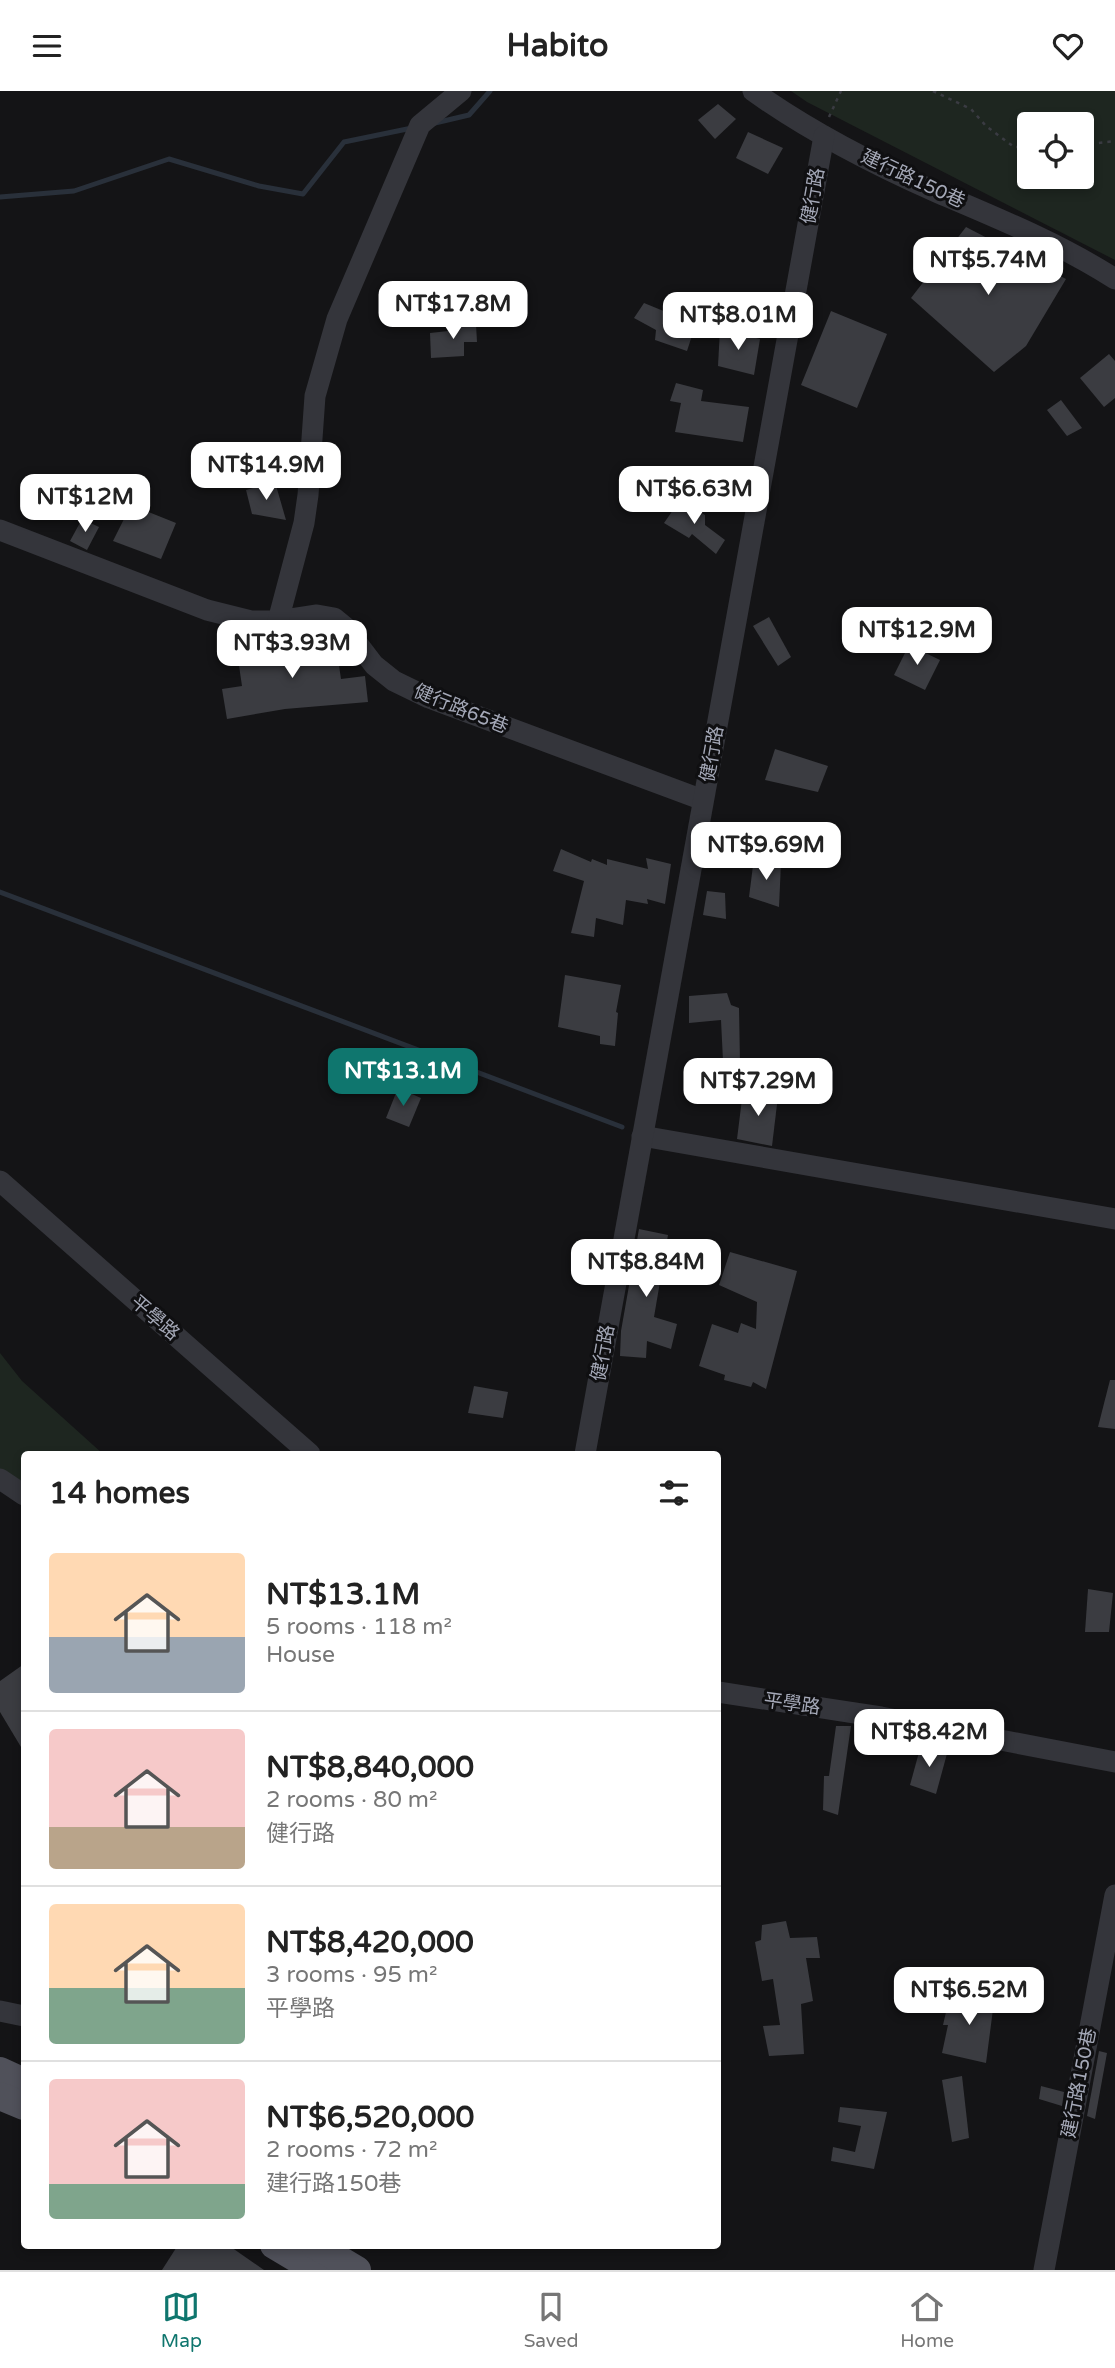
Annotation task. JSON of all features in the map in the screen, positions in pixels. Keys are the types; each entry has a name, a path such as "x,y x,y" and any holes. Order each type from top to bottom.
{"main road":[{"path":"0,2071 19,2097"},
{"path":"281,2249 316,2270"},
{"path":"321,2249 357,2270"}],"street":[{"path":"278,621 304,523 315,396 337,319 420,125 461,91"},
{"name":"建行路150巷","path":"753,91 824,136 934,191 1003,220 1115,279"},
{"name":"健行路","path":"586,1451 824,136"},
{"name":"健行路65巷","path":"0,530 207,610 251,621 278,621 317,615 334,618 345,627 374,665 394,681 429,698 703,800"},
{"path":"642,1136 1115,1219"},
{"name":"平學路","path":"0,1181 307,1451"},
{"path":"0,1479 21,1493"},
{"name":"平學路","path":"721,1692 881,1717 1115,1762"},
{"name":"建行路150巷","path":"1044,2270 1115,1895"},
{"path":"0,2011 21,2014"}],"path":[{"path":"824,136 834,102 841,91"},
{"path":"933,91 971,109 986,127 1017,147"},
{"path":"1094,144 1115,141"}],"shaded area":[{"path":"791,91 1115,91 1115,260 807,102"},
{"path":"0,1353 22,1381 100,1451 21,1451 21,1494 0,1479"}],"building":[{"path":"718,104 736,119 715,139 698,120"},
{"path":"748,132 783,148 768,174 736,158"},
{"path":"966,227 1066,279 1026,346 994,372 911,298"},
{"path":"644,303 666,312 669,305 699,314 687,351 655,340 656,330 634,318"},
{"path":"831,311 887,334 857,408 801,385"},
{"path":"458,321 476,324 477,342 464,342 464,356 431,358 430,333 457,330"},
{"path":"720,329 760,339 754,375 718,366"},
{"path":"1109,354 1115,361 1115,398 1104,407 1080,378"},
{"path":"676,383 703,390 701,401 749,407 743,442 675,432 681,403 670,401"},
{"path":"1061,400 1082,428 1067,436 1047,410"},
{"path":"275,482 286,520 252,514 246,490"},
{"path":"680,500 705,515 705,525 725,540 716,554 692,534 689,538 664,523"},
{"path":"131,505 176,523 161,559 113,541"},
{"path":"82,519 99,527 87,550 70,541"},
{"path":"769,617 791,657 778,666 753,626"},
{"path":"335,638 341,679 365,676 368,702 285,709 227,719 222,689 242,686 237,652"},
{"path":"909,645 940,660 925,690 894,675"},
{"path":"775,749 828,766 818,792 765,780"},
{"path":"561,849 591,862 592,859 607,865 607,859 648,869 646,858 671,864 665,904 647,899 648,904 626,900 623,925 596,918 594,937 571,933 584,881 553,871"},
{"path":"754,858 781,863 779,907 749,897"},
{"path":"707,891 725,893 726,919 703,915"},
{"path":"565,975 621,985 616,1012 615,1046 600,1044 600,1036 558,1027"},
{"path":"727,993 731,1005 739,1008 740,1063 723,1061 721,1020 689,1023 689,996"},
{"path":"398,1088 421,1098 409,1127 386,1118"},
{"path":"743,1091 778,1096 772,1146 737,1139"},
{"path":"639,1229 668,1235 654,1317 677,1324 671,1349 647,1341 646,1358 620,1356 621,1331"},
{"path":"730,1252 797,1271 766,1389 753,1382 751,1387 724,1380 725,1375 699,1366 712,1324 738,1333 741,1323 756,1329 757,1302 719,1285"},
{"path":"1110,1380 1115,1380 1115,1429 1098,1427"},
{"path":"474,1386 508,1392 503,1418 468,1413"},
{"path":"1088,1589 1113,1593 1109,1632 1085,1632"},
{"path":"21,1666 21,1747 0,1712 0,1681"},
{"path":"836,1726 851,1726 838,1815 823,1810 824,1776 829,1776"},
{"path":"921,1745 948,1750 936,1794 910,1785"},
{"path":"786,1921 790,1938 817,1937 820,1958 806,1958 813,2001 801,2004 804,2054 769,2056 763,2026 780,2025 773,1979 762,1981 755,1942 761,1940 762,1925"},
{"path":"973,1992 995,1994 986,2063 942,2053 948,2025 943,2025 949,1999 972,2002"},
{"path":"1099,2051 1107,2053 1095,2119 1087,2116"},
{"path":"962,2076 969,2138 952,2142 942,2080"},
{"path":"1041,2086 1064,2092 1062,2106 1039,2099"},
{"path":"840,2107 887,2112 874,2169 831,2161 833,2147 855,2152 861,2126 838,2122"},
{"path":"175,2249 234,2249 264,2270 162,2270"}],"waterway":[{"path":"435,123 469,115 490,91"},
{"path":"0,197 74,191 169,159 259,186 303,194 344,142 412,128"},
{"path":"0,892 622,1127"}]}
